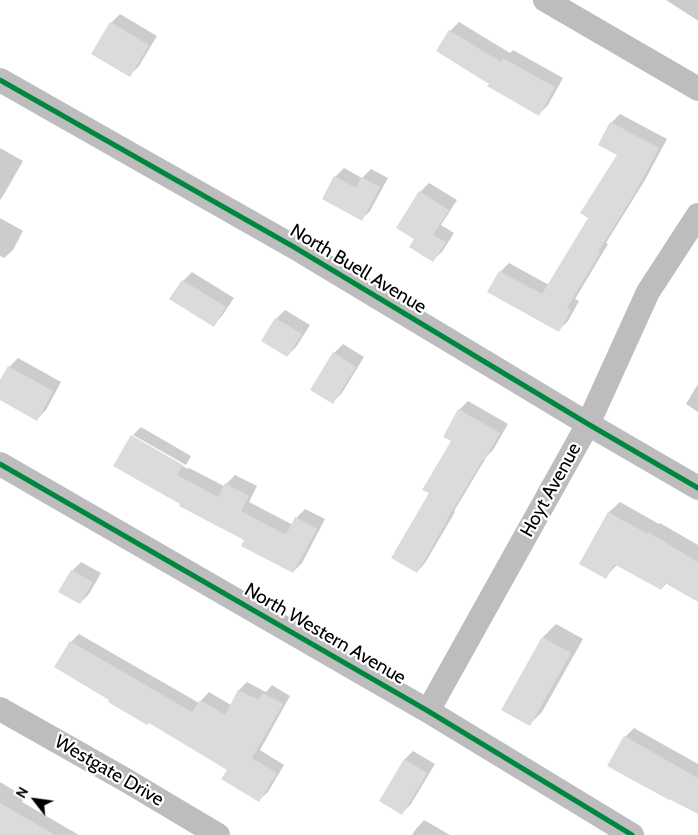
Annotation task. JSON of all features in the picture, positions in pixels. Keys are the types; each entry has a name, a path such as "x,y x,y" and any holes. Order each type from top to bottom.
{"street":[{"path":"545,0 698,89"},
{"name":"North Buell Avenue","path":"0,80 294,247 698,488"},
{"name":"Hoyt Avenue","path":"428,711 588,424 648,292 698,215"},
{"name":"North Western Avenue","path":"0,464 428,711 632,835"},
{"name":"Westgate Drive","path":"0,708 218,835"}],"building":[{"path":"110,22 149,45 130,77 91,54"},
{"path":"449,30 501,62 503,58 555,87 539,116 487,86 489,84 436,51"},
{"path":"610,122 659,148 567,308 571,310 559,332 487,292 499,271 542,294 588,218 580,213 617,155 598,145"},
{"path":"334,176 356,188 361,177 380,187 362,221 322,199"},
{"path":"419,191 449,210 433,235 446,242 433,262 409,247 414,239 396,228"},
{"path":"182,280 226,307 214,327 169,299"},
{"path":"275,318 302,334 287,357 261,341"},
{"path":"333,352 356,367 333,404 310,390"},
{"path":"8,366 53,391 37,421 0,400 0,380"},
{"path":"458,409 500,433 446,521 417,573 391,558 429,493 422,490 451,441 443,437"},
{"path":"131,435 183,465 177,475 218,497 225,483 249,496 241,511 286,535 295,517 317,529 293,573 241,546 244,540 179,506 180,504 113,466"},
{"path":"608,512 648,534 648,532 698,562 698,602 665,583 661,590 614,564 606,579 579,564"},
{"path":"71,570 93,582 80,604 58,592"},
{"path":"542,637 571,653 530,726 501,710"},
{"path":"70,641 192,712 200,700 225,715 238,690 259,700 263,693 283,704 252,758 277,773 259,802 221,779 227,770 149,723 147,725 108,702 109,700 54,667"},
{"path":"624,736 698,778 698,814 607,766"},
{"path":"404,759 427,773 402,815 379,801"},
{"path":"0,803 55,835 0,835"}],"cycle path":[{"path":"0,80 294,247 698,488"},
{"path":"0,464 428,711 632,835"}]}
